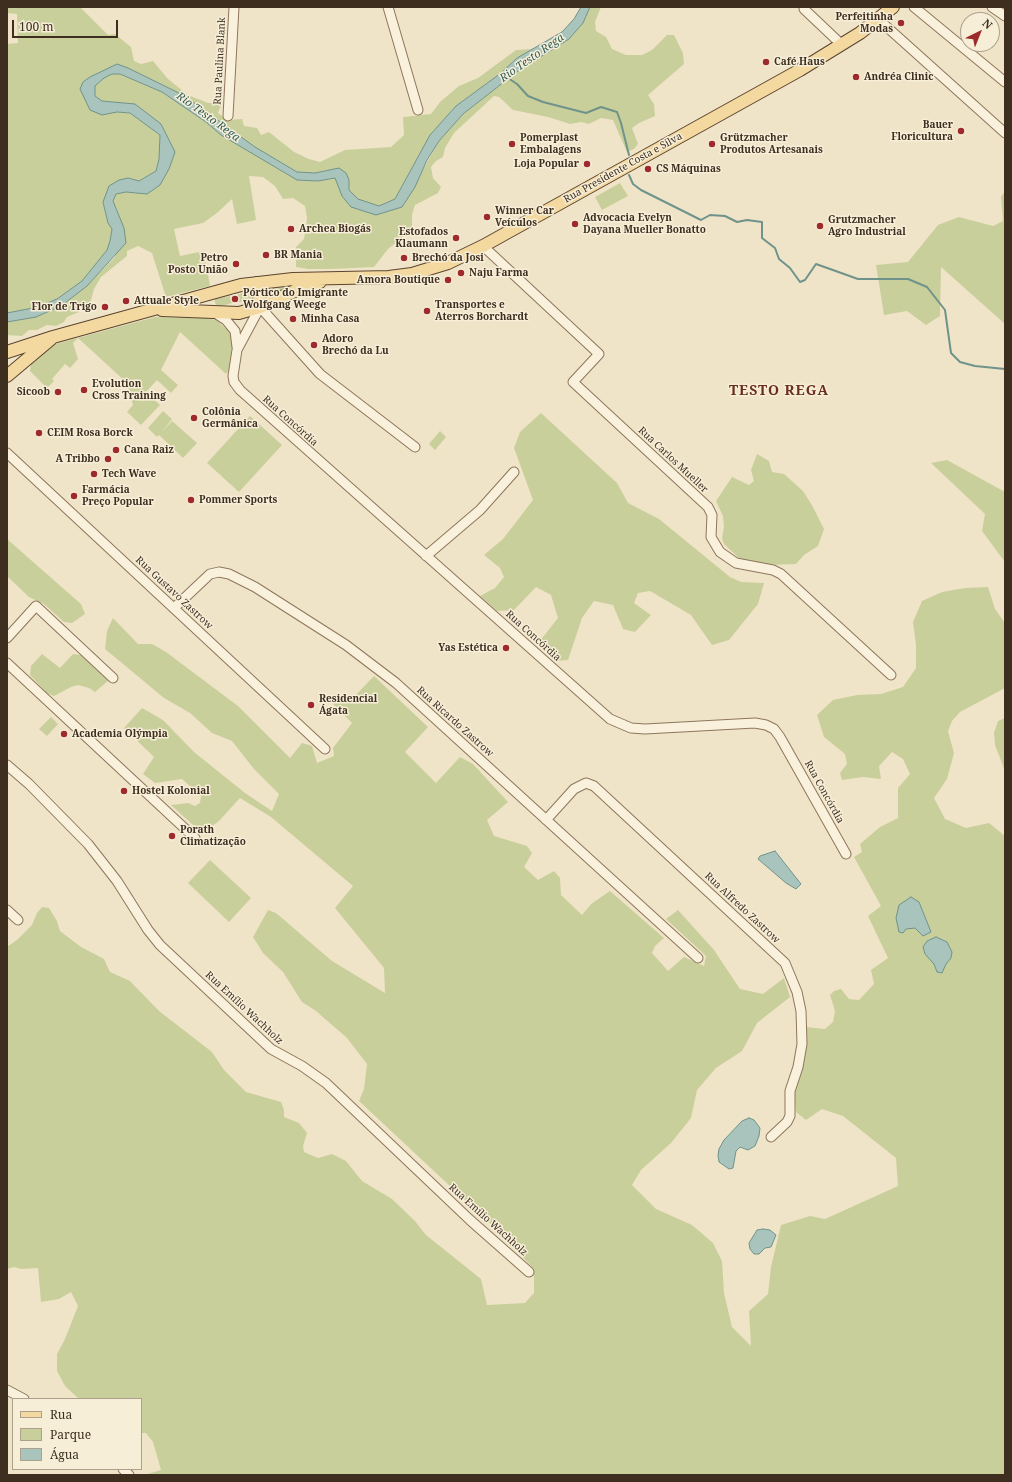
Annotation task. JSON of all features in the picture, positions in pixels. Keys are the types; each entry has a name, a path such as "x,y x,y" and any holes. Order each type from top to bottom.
{"main road":[{"name":"Rua Presidente Costa e Silva","path":"7,352 53,337 210,293 256,283 292,279 388,277 412,274 448,263 483,246 800,70 842,45 878,20 893,7"},
{"name":"Rua Presidente Costa e Silva","path":"153,309 239,313 305,287 334,278"},
{"path":"256,283 259,291 260,306"},
{"path":"210,293 209,303 215,313"},
{"name":"Rua Presidente Costa e Silva","path":"7,376 29,359 53,337"}],"street":[{"name":"Rua Paulina Blank","path":"228,116 234,7"},
{"path":"388,7 418,110"},
{"path":"914,7 1005,82"},
{"path":"992,7 1005,16"},
{"path":"804,9 842,45"},
{"path":"878,20 1005,133"},
{"name":"Rua Carlos Mueller","path":"483,246 599,354 573,382 708,507 712,515 711,537 720,552 736,562 773,570 781,574 891,675"},
{"path":"260,306 320,374 415,447"},
{"name":"Rua Concórdia","path":"237,350 260,306"},
{"name":"Rua Concórdia","path":"215,313 226,320 235,331 237,350 233,376 236,387 600,711 619,724 631,728 646,729 755,723 766,725 774,729 780,737 846,854"},
{"name":"Rua Gustavo Zastrow","path":"7,453 325,749"},
{"path":"426,556 480,510 514,472"},
{"name":"Rua Ricardo Zastrow","path":"174,608 210,574 219,572 229,574 256,587 346,645 378,668 698,958"},
{"path":"7,638 36,606 113,678"},
{"path":"7,663 195,838"},
{"name":"Rua Emílio Wachholz","path":"7,765 29,784 88,844 117,881 148,930 160,945 271,1049 302,1066 326,1083 476,1225 529,1272"},
{"name":"Rua Alfredo Zastrow","path":"546,820 574,789 586,783 594,786 785,963 797,992 801,1011 802,1044 798,1067 790,1091 790,1116 787,1122 771,1137"},
{"path":"7,910 18,920"},
{"path":"7,1390 22,1398"}],"green space":[{"path":"7,7 80,7 108,35 115,34 131,47 134,61 141,64 153,61 168,79 188,95 208,103 222,103 218,113 227,120 242,119 244,126 257,128 261,135 269,132 294,152 320,162 345,150 391,147 404,135 403,117 431,114 440,102 459,86 478,78 516,50 532,49 517,58 501,73 456,106 430,135 395,199 379,206 358,199 349,190 349,180 327,170 315,173 297,172 255,147 183,95 128,68 83,82 102,115 117,112 130,113 160,135 159,159 156,171 138,181 128,178 103,202 108,223 112,229 110,241 107,250 82,281 57,299 38,307 7,313 7,44 18,43 17,14 7,13"},
{"path":"590,7 601,7 595,22 596,31 606,37 612,49 626,55 642,55 652,50 667,35 674,35 683,53 684,64 648,95 654,104 655,116 632,128 638,144 634,149 627,152 613,120 601,118 589,124 581,122 570,124 548,117 513,110 499,97 494,96 454,133 445,148 443,157 436,161 431,167 433,178 441,187 438,193 415,205 412,215 412,230 388,249 374,267 308,269 296,267 296,247 304,239 306,227 307,218 305,206 293,198 283,199 275,186 263,177 249,176 256,220 237,224 232,199 217,213 203,223 174,229 180,256 204,251 210,286 166,297 152,253 138,246 127,251 127,256 101,277 94,289 90,304 79,308 79,312 67,317 64,322 56,326 47,325 37,330 29,330 22,336 7,335 7,322 36,317 61,306 87,286 115,257 117,210 113,201 116,194 126,192 147,194 174,152 161,124 114,102 102,101 95,96 95,86 104,78 112,74 120,74 162,92 206,122 221,135 297,180 318,181 335,178 351,207 402,207 439,141 463,114 518,71 569,39 583,23"},
{"path":"620,183 628,196 602,210 595,197"},
{"path":"1005,191 1005,324 941,267 940,316 926,325 907,311 884,315 876,265 908,262 938,225 959,217 993,226 1003,221 1001,197"},
{"path":"302,281 265,299 261,285"},
{"path":"250,290 253,296 253,301 239,302 237,295"},
{"path":"230,296 232,303 218,307 215,303 215,299"},
{"path":"155,317 205,318 216,320 230,332 233,338 232,348 229,370 226,374 180,332 161,370 178,385 171,393 157,380 146,392 160,405 141,425 127,412 133,405 126,382 78,338 73,343 78,359 70,368 65,364 52,379 54,381 47,388 30,371 31,363 52,345"},
{"path":"163,411 172,419 162,432 172,421 197,443 183,458 159,435 157,437 148,428"},
{"path":"541,413 617,483 628,503 659,519 730,577 741,582 764,583 758,604 729,640 712,645 691,615 650,591 638,593 634,603 651,615 635,632 623,629 613,605 594,601 582,618 568,660 557,661 539,642 558,618 551,595 536,587 514,610 497,611 480,596 495,588 504,577 500,568 484,555 503,539 533,500 514,448 520,432"},
{"path":"250,416 282,445 239,492 207,463"},
{"path":"440,431 446,437 435,450 429,444"},
{"path":"757,454 769,461 772,472 784,474 803,491 824,529 818,546 804,555 796,564 768,565 740,559 724,544 722,538 724,527 723,516 716,501 732,477 749,485 754,481 751,470"},
{"path":"947,460 1005,492 1005,562 982,531 985,514 931,463"},
{"path":"7,539 81,604 85,614 72,623 64,622 44,604 29,597 9,578 7,576"},
{"path":"988,587 995,609 1005,623 1005,688 960,712 952,721 948,731 954,753 947,779 934,798 945,819 966,828 989,823 1005,836 1005,1475 144,1475 161,1470 153,1442 146,1433 142,1433 142,1398 78,1398 65,1386 57,1371 57,1354 65,1339 78,1306 71,1292 59,1299 41,1302 38,1268 21,1269 14,1267 7,1269 7,947 18,939 32,925 37,913 42,907 49,908 57,921 60,931 81,947 104,959 110,972 130,981 159,1011 212,1052 224,1070 246,1092 281,1102 284,1110 284,1117 299,1123 307,1133 303,1146 304,1152 318,1158 332,1154 346,1161 362,1181 392,1199 415,1221 426,1235 481,1279 487,1305 525,1303 534,1293 534,1269 497,1230 359,1101 364,1089 367,1064 347,1038 316,1011 302,1002 283,972 263,953 253,937 268,910 276,913 332,961 385,993 384,968 335,908 353,886 271,817 240,798 219,821 208,829 193,825 171,805 188,803 195,806 200,803 201,796 182,779 155,783 143,774 154,757 124,728 142,708 163,720 194,752 245,793 272,811 279,794 254,769 232,741 212,733 190,713 164,698 105,649 107,631 113,618 138,644 152,644 166,652 238,706 290,758 302,743 312,746 317,763 334,756 333,748 352,723 333,704 335,701 341,700 349,702 374,676 428,727 405,752 436,783 460,757 473,764 508,802 487,820 494,836 527,846 532,853 524,867 538,880 554,871 560,878 561,895 582,915 591,904 610,891 664,938 655,946 652,953 668,971 684,957 704,966 706,956 666,919 678,910 714,950 740,989 763,994 784,978 790,997 757,1023 742,1051 716,1068 697,1090 691,1118 671,1143 641,1170 632,1185 656,1209 692,1225 713,1243 722,1261 724,1293 732,1327 751,1346 749,1311 768,1294 771,1267 781,1225 810,1216 825,1219 898,1186 896,1158 843,1116 822,1109 806,1120 796,1112 794,1089 804,1064 806,1027 825,1029 833,1022 835,1011 830,995 834,991 841,989 849,999 859,1000 874,984 871,970 888,958 868,916 881,906 854,857 862,852 860,844 880,827 898,818 898,788 910,774 903,759 892,752 879,766 881,779 863,777 842,780 840,773 847,764 845,754 824,737 817,715 833,700 857,695 881,694 903,687 916,668 916,645 913,622 922,601 942,592 965,588"},
{"path":"42,654 60,668 73,654 82,655 109,680 95,692 89,688 78,685 54,696 47,693 30,675 31,666"},
{"path":"51,717 58,724 47,736 39,729"},
{"path":"1005,718 1005,771 995,745 994,733 998,721"},
{"path":"210,860 251,898 229,922 188,883"}],"water":[{"name":"Rio Testo Rega","path":"581,7 590,7 583,23 569,39 518,71 463,114 439,141 427,160 415,187 402,207 376,215 351,207 342,196 335,178 318,181 297,180 221,135 206,122 162,92 120,74 112,74 104,78 95,86 95,96 102,101 135,104 161,124 175,152 169,169 160,185 147,194 126,192 116,194 113,201 124,228 126,243 87,286 61,306 36,317 7,322 7,313 38,307 57,299 82,281 107,250 110,241 112,229 108,223 103,202 109,186 119,180 128,178 139,181 156,171 159,159 160,135 130,113 117,112 102,115 90,110 80,89 83,82 90,77 117,64 128,68 183,95 255,147 297,172 315,173 339,168 346,173 349,180 349,190 358,199 379,206 395,199 430,135 456,106 501,73 517,58 562,32 574,19"},
{"path":"775,851 801,884 796,889 786,883 758,859 760,856"},
{"path":"911,897 919,902 931,932 923,936 915,928 906,929 903,933 899,932 896,918 899,905"},
{"path":"936,937 947,942 952,952 951,958 946,964 942,973 937,972 934,964 925,954 923,947 927,941"},
{"path":"749,1118 754,1120 760,1128 759,1136 755,1146 748,1150 740,1147 736,1151 733,1168 729,1169 719,1162 719,1149 724,1140 742,1121"},
{"path":"757,1230 770,1230 776,1235 771,1247 765,1248 759,1254 754,1254 750,1249 749,1243"}],"waterway":[{"name":"Rio Testo Rega","path":"508,78 517,84 528,96 543,102 586,113 601,107 617,112 629,155"},
{"path":"629,175 633,184 641,190 701,220 710,215 725,216 737,222 747,220 762,222 762,238 775,248 779,259 790,268 800,282 805,280 816,264 858,279 908,279 927,287 945,310 951,353 960,362 975,366 1005,369"}],"place":[{"name":"Perfeitinha Modas","path":"901,23"},
{"name":"Café Haus","path":"766,62"},
{"name":"Andréa Clinic","path":"856,77"},
{"name":"Bauer Floricultura","path":"961,131"},
{"name":"Pomerplast Embalagens","path":"512,144"},
{"name":"Grützmacher Produtos Artesanais","path":"712,144"},
{"name":"Loja Popular","path":"587,164"},
{"name":"CS Máquinas","path":"648,169"},
{"name":"Winner Car Veículos","path":"487,217"},
{"name":"Advocacia Evelyn Dayana Mueller Bonatto","path":"575,224"},
{"name":"Grutzmacher Agro Industrial","path":"820,226"},
{"name":"Archea Biogás","path":"291,229"},
{"name":"Estofados Klaumann","path":"456,238"},
{"name":"BR Mania","path":"266,255"},
{"name":"Brechó da Josi","path":"404,258"},
{"name":"Petro Posto União","path":"236,264"},
{"name":"Naju Farma","path":"461,273"},
{"name":"Amora Boutique","path":"448,280"},
{"name":"Pórtico do Imigrante Wolfgang Weege","path":"235,299"},
{"name":"Attuale Style","path":"126,301"},
{"name":"Flor de Trigo","path":"105,307"},
{"name":"Transportes e Aterros Borchardt","path":"427,311"},
{"name":"Minha Casa","path":"293,319"},
{"name":"Adoro Brechó da Lu","path":"314,345"},
{"name":"Evolution Cross Training","path":"84,390"},
{"name":"Sicoob","path":"58,392"},
{"name":"Colônia Germânica","path":"194,418"},
{"name":"CEIM Rosa Borck","path":"39,433"},
{"name":"Cana Raiz","path":"116,450"},
{"name":"A Tribbo","path":"108,459"},
{"name":"Tech Wave","path":"94,474"},
{"name":"Farmácia Preço Popular","path":"74,496"},
{"name":"Pommer Sports","path":"191,500"},
{"name":"Yas Estética","path":"506,648"},
{"name":"Residencial Ágata","path":"311,705"},
{"name":"Academia Olýmpia","path":"64,734"},
{"name":"Hostel Kolonial","path":"124,791"},
{"name":"Porath Climatização","path":"172,836"}],"district":[{"name":"TESTO REGA","path":"779,391"}]}
